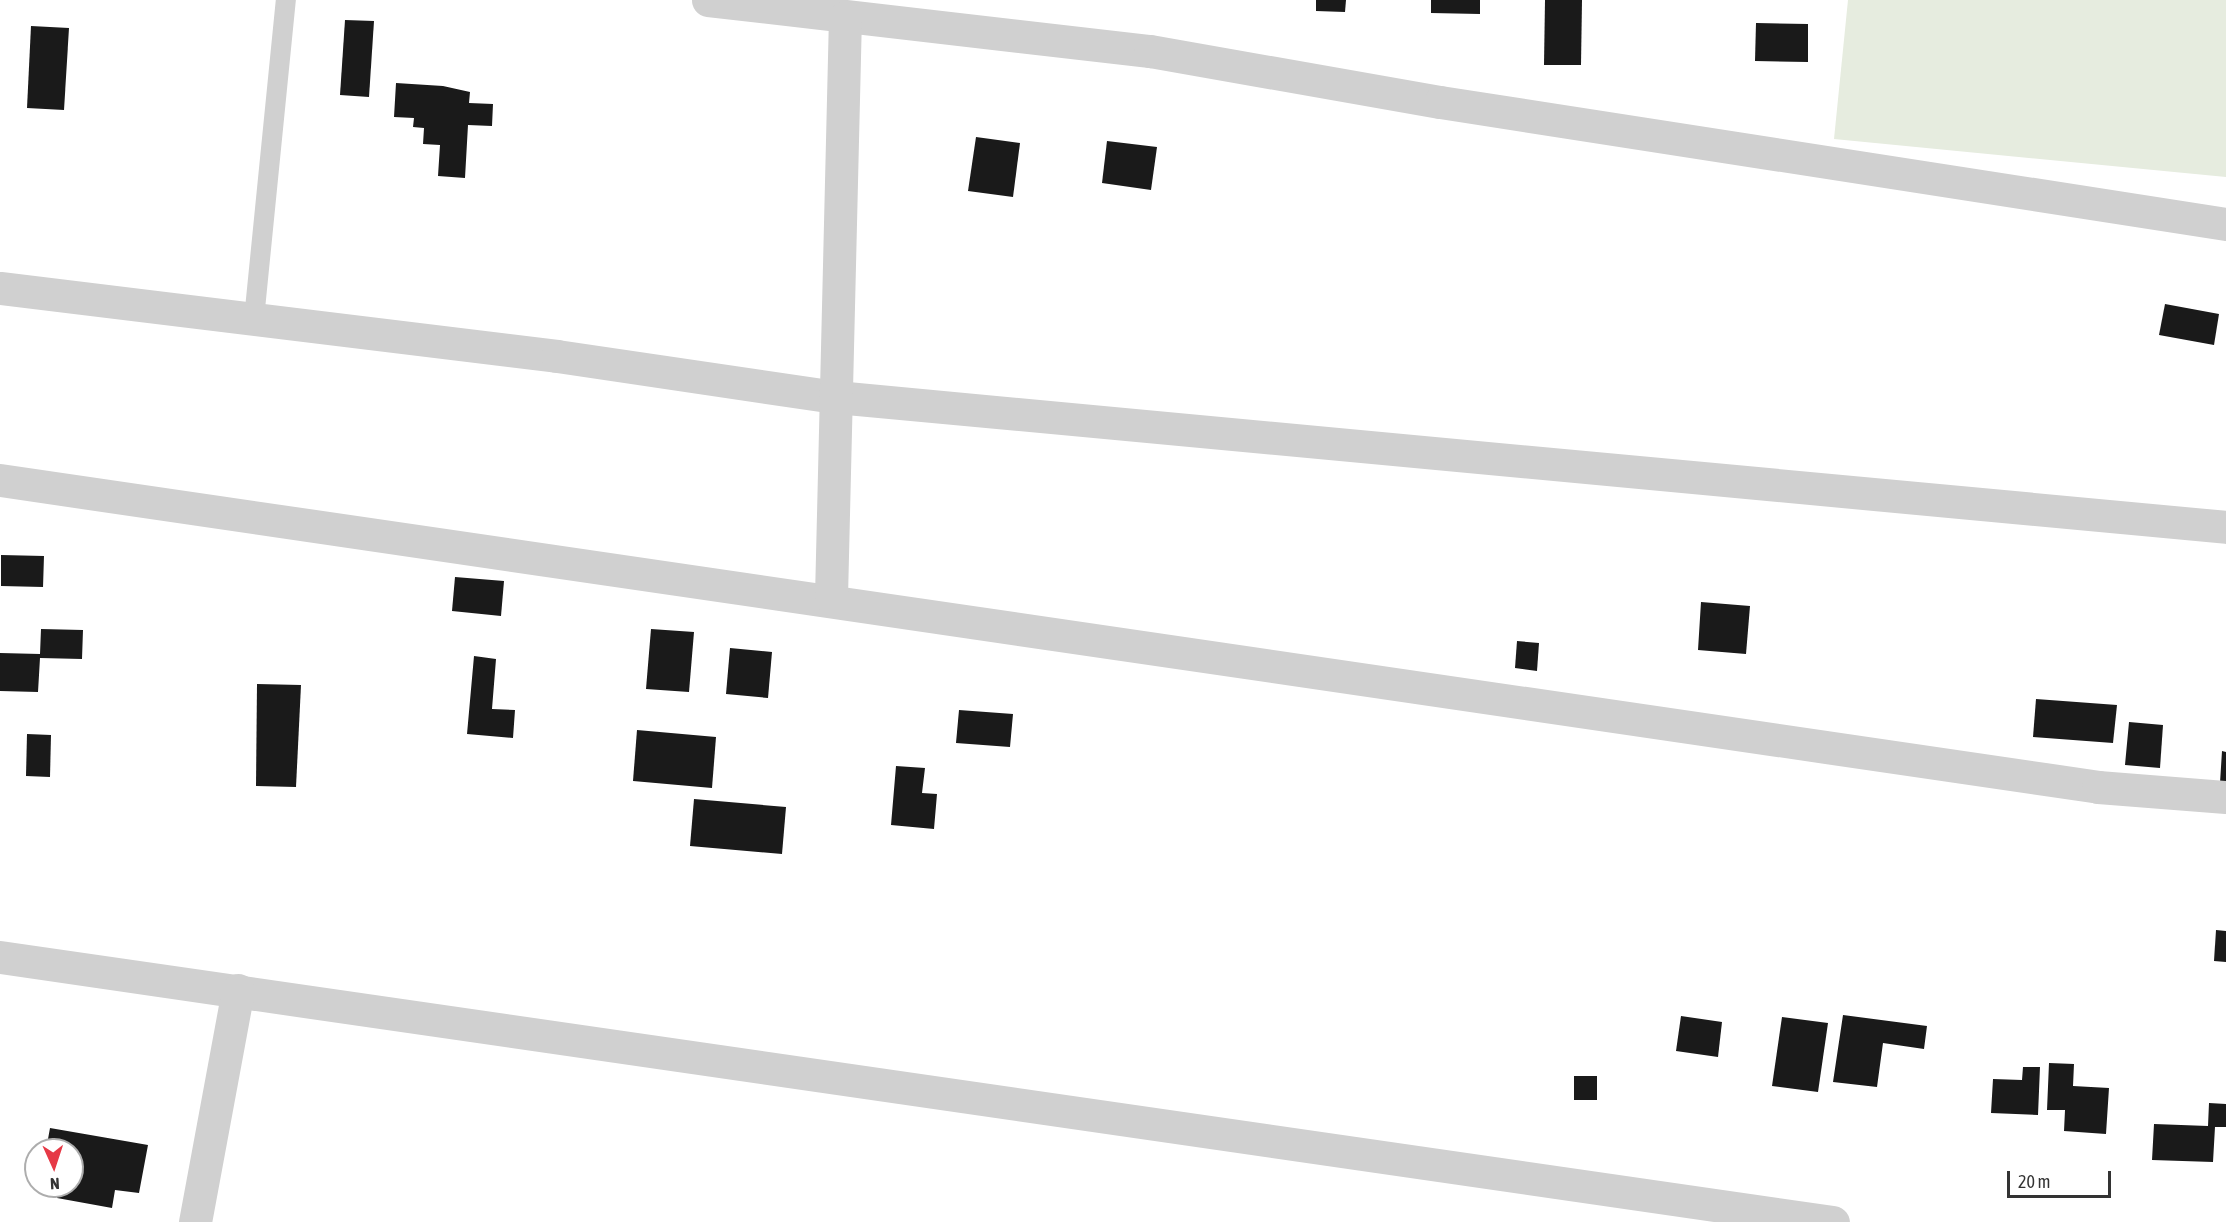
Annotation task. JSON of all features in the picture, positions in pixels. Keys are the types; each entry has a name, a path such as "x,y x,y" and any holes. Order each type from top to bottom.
{"street":[{"path":"708,0 1150,51 1440,102 2226,224"},
{"path":"831,597 845,16"},
{"path":"0,288 254,319 836,397 2226,527"},
{"path":"0,480 831,597 2098,787 2226,798"},
{"path":"0,957 238,990 1763,1217 1833,1222"},
{"path":"195,1222 238,990"}],"lane":[{"path":"254,319 286,0"}],"shaded area":[{"path":"1848,0 2226,0 2226,177 1834,139"}],"building":[{"path":"1316,0 1346,0 1345,12 1316,11"},
{"path":"1431,0 1480,0 1480,14 1431,13"},
{"path":"1545,0 1582,0 1581,65 1544,65"},
{"path":"345,20 374,21 369,97 340,95"},
{"path":"1756,23 1808,24 1808,62 1755,61"},
{"path":"31,26 69,28 64,110 27,108"},
{"path":"396,83 443,86 470,92 469,103 493,104 492,126 468,125 465,178 438,176 440,145 423,144 424,128 413,127 414,118 394,117"},
{"path":"976,137 1020,143 1013,197 968,191"},
{"path":"1107,141 1157,147 1151,190 1102,183"},
{"path":"2165,304 2219,314 2214,345 2159,335"},
{"path":"1,555 44,556 43,587 1,586"},
{"path":"455,577 504,581 501,616 452,611"},
{"path":"1701,602 1750,606 1746,654 1698,650"},
{"path":"41,629 83,630 82,659 40,658 38,692 0,691 0,653 40,654"},
{"path":"651,629 694,632 689,692 646,689"},
{"path":"1517,641 1539,643 1537,671 1515,668"},
{"path":"730,648 772,652 768,698 726,694"},
{"path":"474,656 496,659 492,709 515,710 513,738 467,734"},
{"path":"257,684 301,685 296,787 256,786"},
{"path":"2036,699 2117,705 2113,743 2033,737"},
{"path":"959,710 1013,714 1010,747 956,743"},
{"path":"2129,722 2163,725 2160,768 2125,765"},
{"path":"637,730 716,737 712,788 633,781"},
{"path":"27,734 51,735 50,777 26,776"},
{"path":"2222,751 2226,752 2226,783 2220,783"},
{"path":"896,766 925,768 922,793 937,794 934,829 891,825"},
{"path":"694,799 786,807 782,854 690,846"},
{"path":"2216,930 2226,931 2226,962 2214,961"},
{"path":"1843,1015 1927,1026 1924,1049 1883,1043 1877,1087 1833,1082"},
{"path":"1681,1016 1722,1022 1718,1057 1676,1051"},
{"path":"1782,1017 1828,1023 1818,1092 1772,1086"},
{"path":"2049,1063 2074,1064 2073,1086 2109,1088 2106,1134 2064,1131 2065,1110 2047,1110"},
{"path":"2023,1067 2040,1067 2038,1115 1991,1113 1993,1079 2022,1080"},
{"path":"1574,1076 1597,1076 1597,1100 1574,1100"},
{"path":"2209,1103 2226,1104 2226,1127 2215,1127 2213,1162 2152,1160 2154,1124 2208,1126"},
{"path":"50,1128 148,1145 139,1193 115,1190 112,1208 57,1198 84,1198 84,1138 48,1138"}]}
